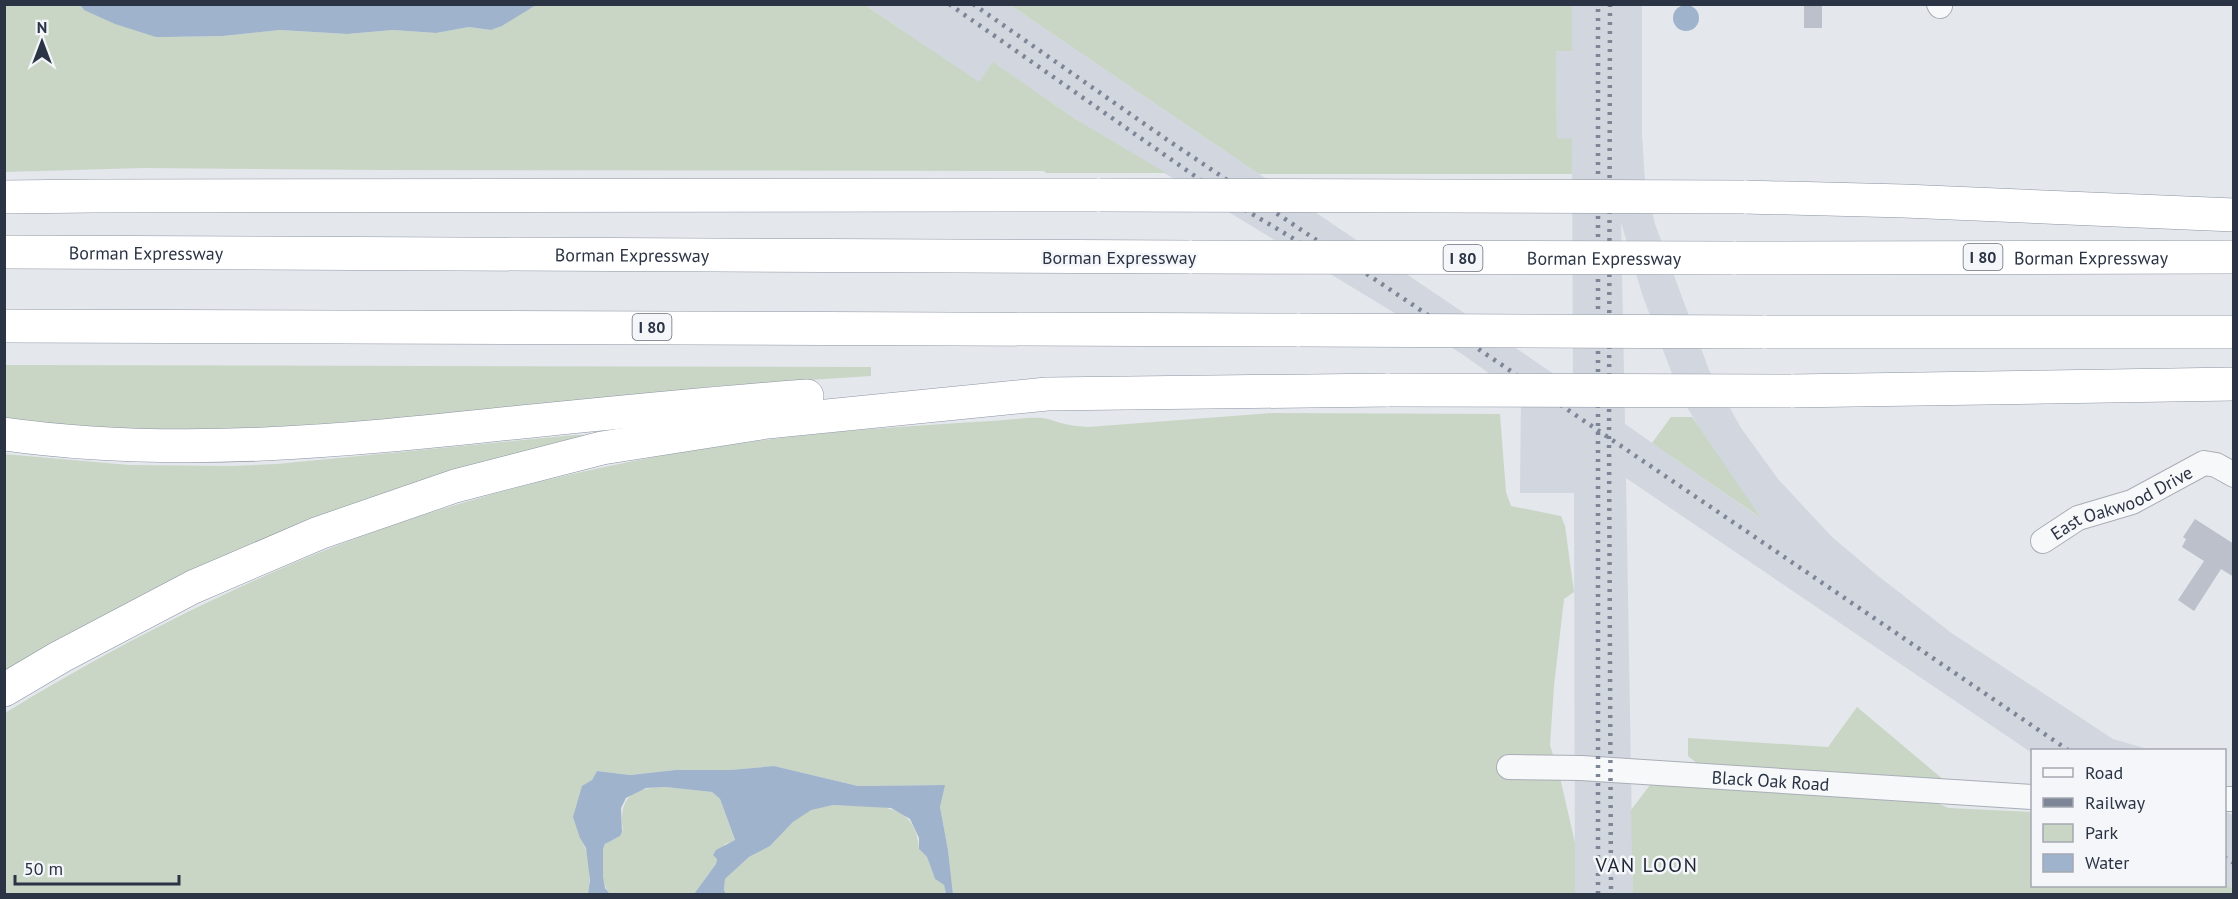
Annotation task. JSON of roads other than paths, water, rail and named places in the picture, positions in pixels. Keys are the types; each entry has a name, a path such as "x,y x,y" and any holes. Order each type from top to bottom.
{"highway":[{"path":"4,188 95,195"},
{"path":"4,197 95,195 1100,195 1744,197 1904,201 2234,215"},
{"name":"Borman Expressway","path":"4,252 1192,257 2234,257"},
{"name":"I 80","path":"4,326 2234,332"},
{"path":"4,434 127,446 258,446 371,438 693,404 915,392 1047,394 1389,390 1791,391 2234,384"},
{"path":"4,690 60,657 193,587 319,533 455,486 602,448 744,426 1047,394"}],"street":[{"name":"East Oakwood Drive","path":"2043,541 2078,518 2132,502 2204,463 2216,465 2234,475"},
{"name":"Black Oak Road","path":"1509,767 1581,768 2031,797"}],"water":[{"path":"80,5 536,5 502,26 491,30 469,27 436,33 393,30 347,34 280,30 223,36 156,37 115,24 84,10"},
{"path":"1686,5 1695,9 1699,18 1695,27 1686,31 1677,27 1673,18 1677,9"},
{"path":"774,766 858,786 945,785 940,807 953,894 946,894 944,885 935,879 927,857 919,849 919,838 910,819 891,808 833,805 811,810 793,822 770,846 749,857 725,879 726,894 694,894 716,864 717,859 713,855 716,850 735,840 720,799 712,792 665,787 646,788 626,798 621,808 622,832 620,836 605,844 603,849 603,877 605,888 610,894 588,894 590,880 586,848 573,817 582,786 592,780 597,771 630,775 675,770 730,770"}],"railway":[{"path":"949,4 1232,202 1348,271"},
{"path":"973,4 1166,139 2067,749"},
{"path":"1598,4 1598,894"},
{"path":"1610,4 1611,894"},
{"path":"2226,858 2234,863"}],"district":[{"name":"VAN LOON","path":"1647,865"}]}
